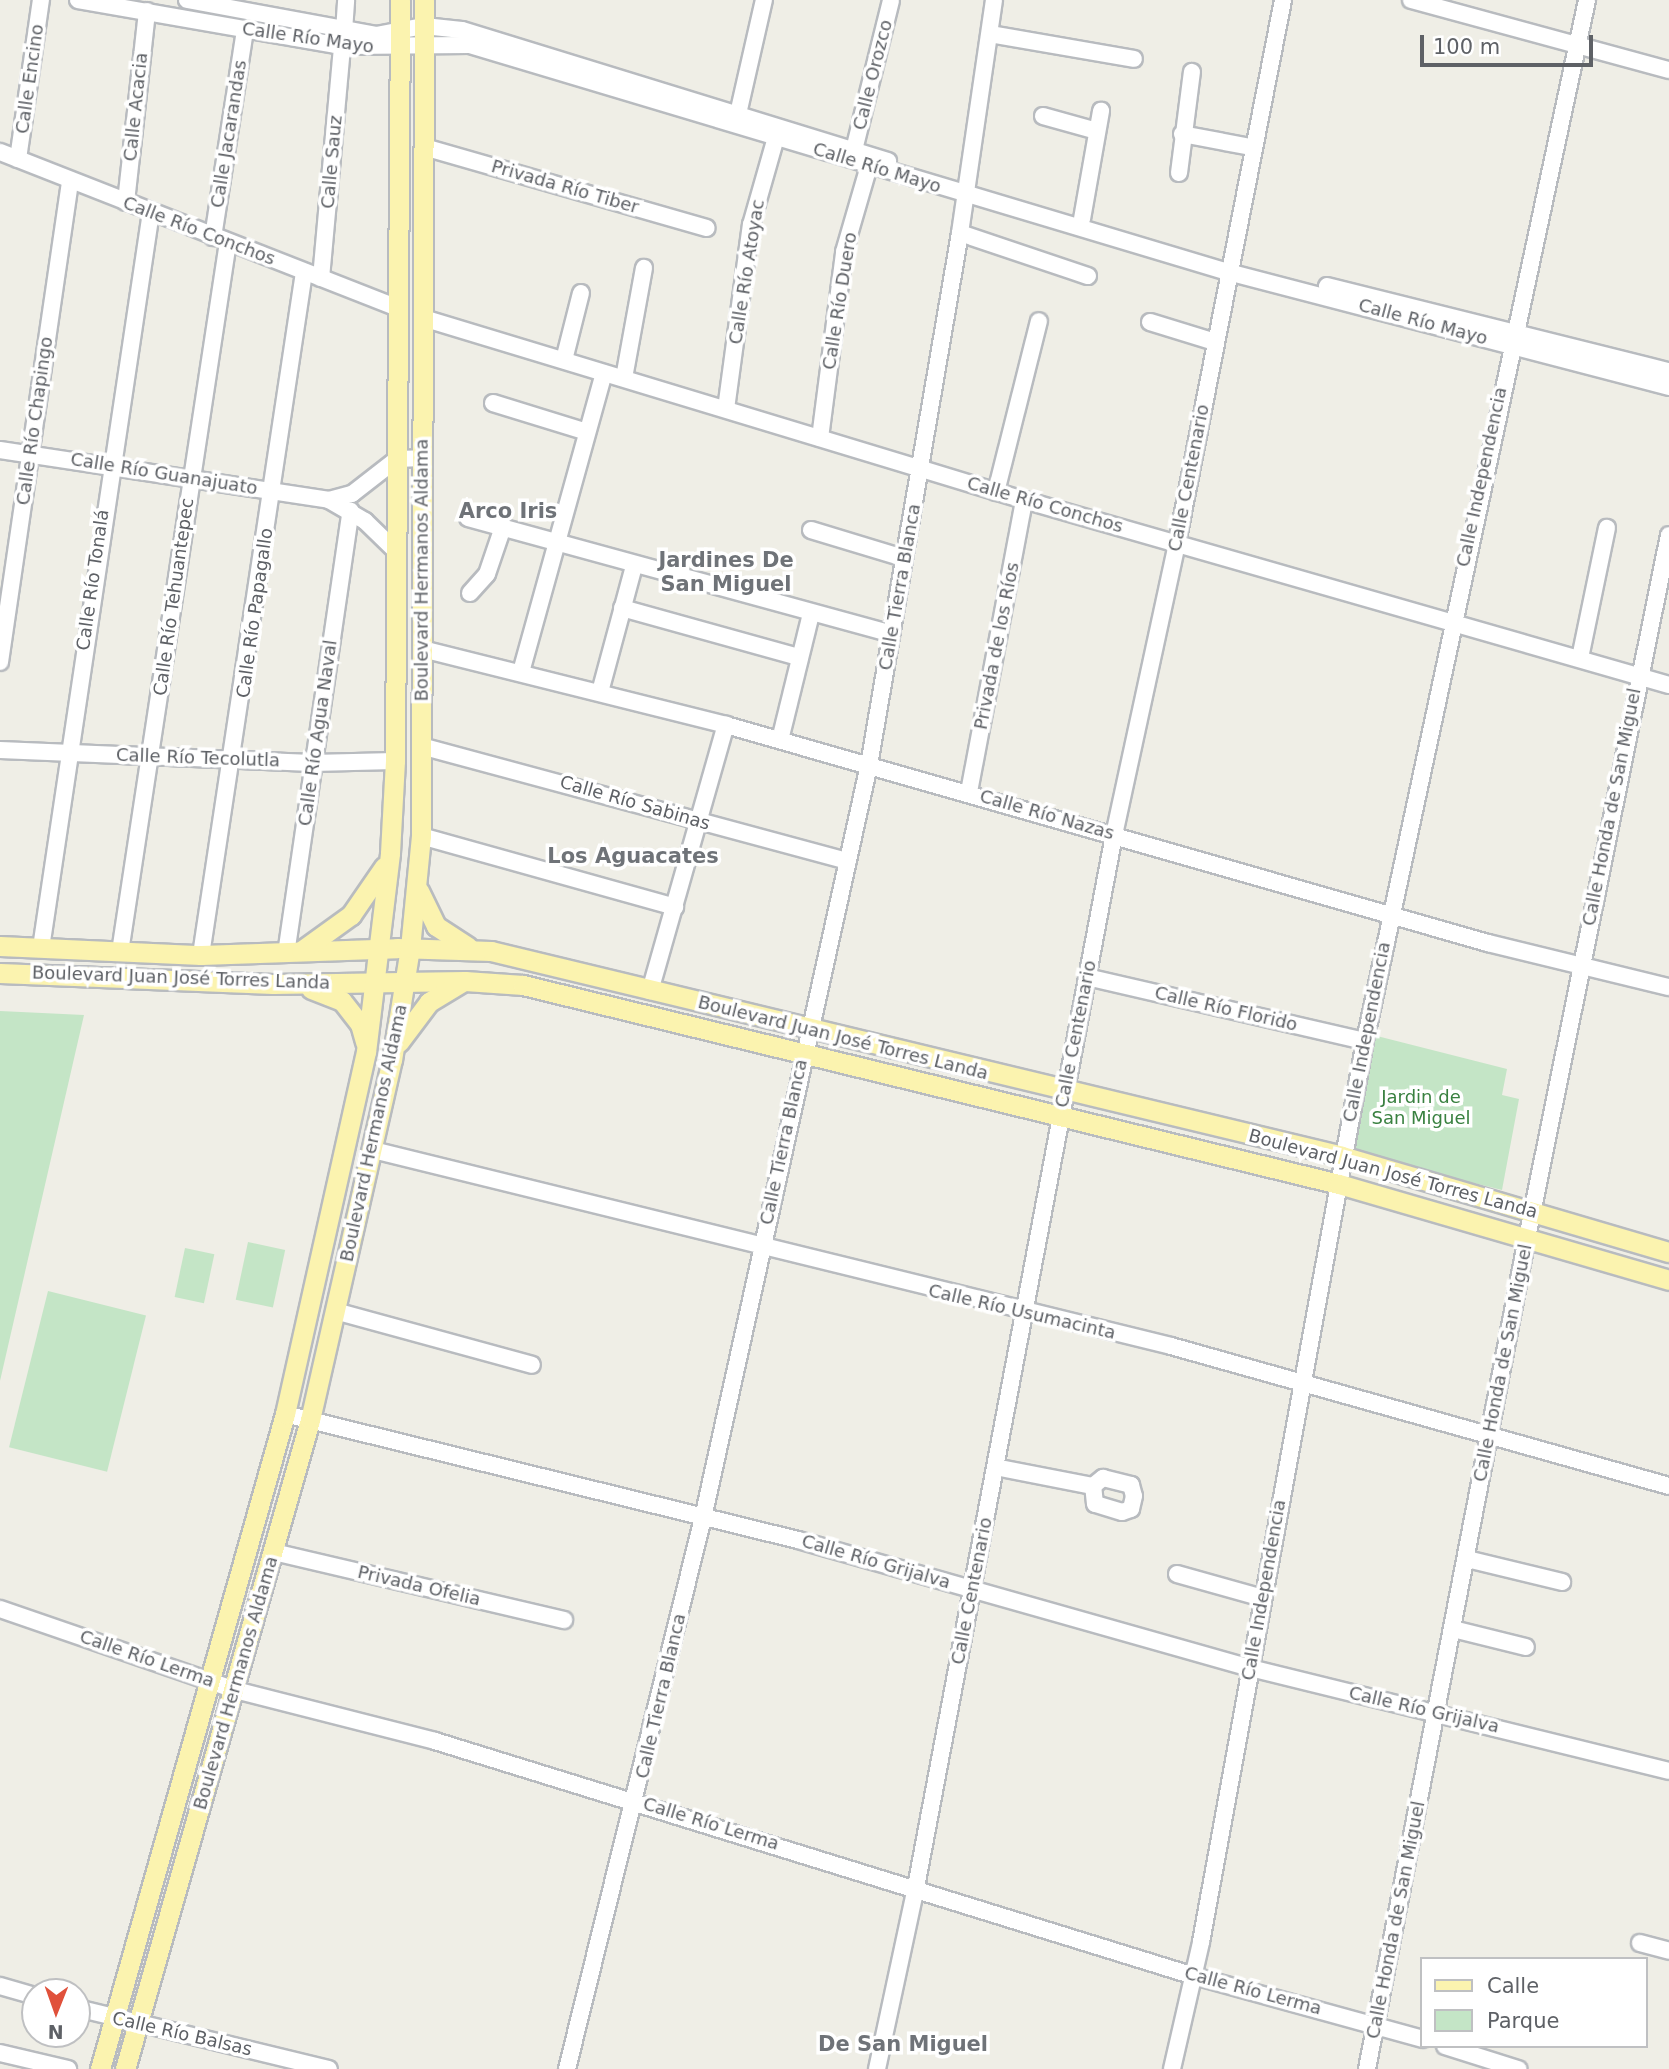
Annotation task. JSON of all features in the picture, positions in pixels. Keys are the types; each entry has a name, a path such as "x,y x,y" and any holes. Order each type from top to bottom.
{"main road":[{"name":"Boulevard Hermanos Aldama","path":"100,2069 285,1414 366,1052 390,853 395,761 400,0"},
{"name":"Boulevard Hermanos Aldama","path":"125,2069 310,1420 393,1059 410,948 421,836 424,0"},
{"path":"291,954 351,915 374,887 390,853"},
{"path":"418,886 436,926 474,949"},
{"name":"Boulevard Juan José Torres Landa","path":"0,946 201,955 291,954 380,948 474,949 808,1031 1342,1156 1669,1252"},
{"name":"Boulevard Juan José Torres Landa","path":"0,973 286,984 465,981 523,985 1339,1184 1669,1280"},
{"path":"393,1059 419,1011 465,981"},
{"path":"286,984 342,1001 360,1024 366,1052"}],"street":[{"name":"Calle Encino","path":"18,159 41,0"},
{"name":"Calle Río Mayo","path":"78,0 245,30 400,41 423,36 452,43 513,50 738,114 854,150 967,190 1229,267 1511,339 1669,387"},
{"name":"Calle Río Mayo","path":"187,0 256,6 343,39"},
{"name":"Calle Sauz","path":"321,278 346,0"},
{"path":"738,114 764,0"},
{"name":"Calle Orozco","path":"854,150 891,0"},
{"name":"Calle Tierra Blanca","path":"567,2069 636,1802 703,1518 808,1031 869,765 922,467 967,190 994,0"},
{"name":"Calle Centenario","path":"877,2069 916,1887 1114,835 1177,543 1251,147 1283,0"},
{"path":"1411,0 1669,70"},
{"name":"Calle Independencia","path":"1172,2069 1194,1976 1300,1381 1364,1041 1511,339 1587,0"},
{"name":"Calle Acacia","path":"126,202 146,11"},
{"name":"Calle Jacarandas","path":"220,240 245,30"},
{"path":"990,34 1134,59"},
{"name":"Calle Río Mayo","path":"513,50 869,166 1082,219 1229,267"},
{"path":"1179,173 1192,72"},
{"path":"1082,219 1101,111"},
{"path":"1043,116 1097,131"},
{"path":"1182,134 1251,147"},
{"name":"Calle Río Atoyac","path":"726,409 751,225 776,136"},
{"name":"Privada Río Tiber","path":"424,147 707,228"},
{"name":"Calle Río Conchos","path":"0,152 398,308"},
{"name":"Calle Río Duero","path":"820,438 844,252 869,166"},
{"name":"Calle Río Chapingo","path":"0,662 70,181"},
{"name":"Calle Río Tonalá","path":"41,948 110,466 152,212"},
{"path":"960,233 1088,276"},
{"name":"Calle Río Tehuantepec","path":"120,952 191,479 220,240"},
{"path":"624,379 644,268"},
{"name":"Calle Río Papagallo","path":"201,955 233,760 304,272"},
{"path":"564,360 580,293"},
{"name":"Calle Río Conchos","path":"422,318 922,467 996,492 1669,685"},
{"path":"996,492 1040,321"},
{"path":"1150,321 1215,342"},
{"name":"Calle Río Mayo","path":"1511,339 1669,371"},
{"path":"521,672 555,541 604,373"},
{"path":"493,403 587,432"},
{"name":"Calle Río Guanajuato","path":"0,450 329,500 351,511 396,551"},
{"path":"329,500 352,494 397,459 422,458"},
{"name":"Privada de los Ríos","path":"969,792 1024,500"},
{"name":"Calle Río Agua Naval","path":"291,954 312,763 351,511"},
{"path":"468,518 634,566 891,634"},
{"path":"470,593 487,574 503,527"},
{"path":"1580,658 1607,527"},
{"path":"811,530 904,558"},
{"name":"Calle Honda de San Miguel","path":"1367,2069 1637,676 1669,535"},
{"path":"600,692 634,566"},
{"path":"622,608 799,657"},
{"path":"780,740 811,614"},
{"name":"Calle Río Nazas","path":"422,649 726,725 969,792 1391,915 1669,987"},
{"path":"650,991 726,725"},
{"name":"Calle Río Sabinas","path":"421,746 848,861"},
{"name":"Calle Río Tecolutla","path":"0,750 312,763 395,761"},
{"path":"421,836 675,907"},
{"name":"Calle Río Florido","path":"1087,976 1364,1041"},
{"name":"Calle Río Usumacinta","path":"373,1150 761,1249 1300,1381 1669,1486"},
{"path":"335,1311 532,1365"},
{"name":"Calle Río Grijalva","path":"285,1414 798,1540 1250,1668 1669,1771"},
{"path":"995,1467 1093,1486"},
{"name":"Privada Ofelia","path":"274,1552 564,1620"},
{"path":"1467,1559 1562,1582"},
{"path":"1177,1574 1263,1598"},
{"name":"Calle Río Lerma","path":"0,1609 235,1690 435,1741 916,1887 1194,1976 1420,2038"},
{"path":"1453,1629 1526,1647"},
{"path":"1640,1943 1669,1951"},
{"path":"0,1986 21,1992"},
{"name":"Calle Río Balsas","path":"91,2012 311,2067 329,2069"},
{"path":"1451,2048 1518,2069"},
{"path":"0,2053 68,2069"}],"green space":[{"path":"0,1011 84,1015 0,1381"},
{"name":"Jardin de San Miguel","path":"1373,1035 1507,1069 1502,1095 1519,1099 1502,1190 1353,1153"},
{"path":"248,1242 285,1250 273,1308 236,1300"},
{"path":"185,1248 214,1254 204,1303 175,1297"},
{"path":"48,1291 146,1315 107,1472 9,1447"}],"district":[{"name":"Arco Iris","path":"508,511"},
{"name":"Jardines De San Miguel","path":"726,572"},
{"name":"Los Aguacates","path":"633,856"},
{"name":"De San Miguel","path":"903,2044"}]}
